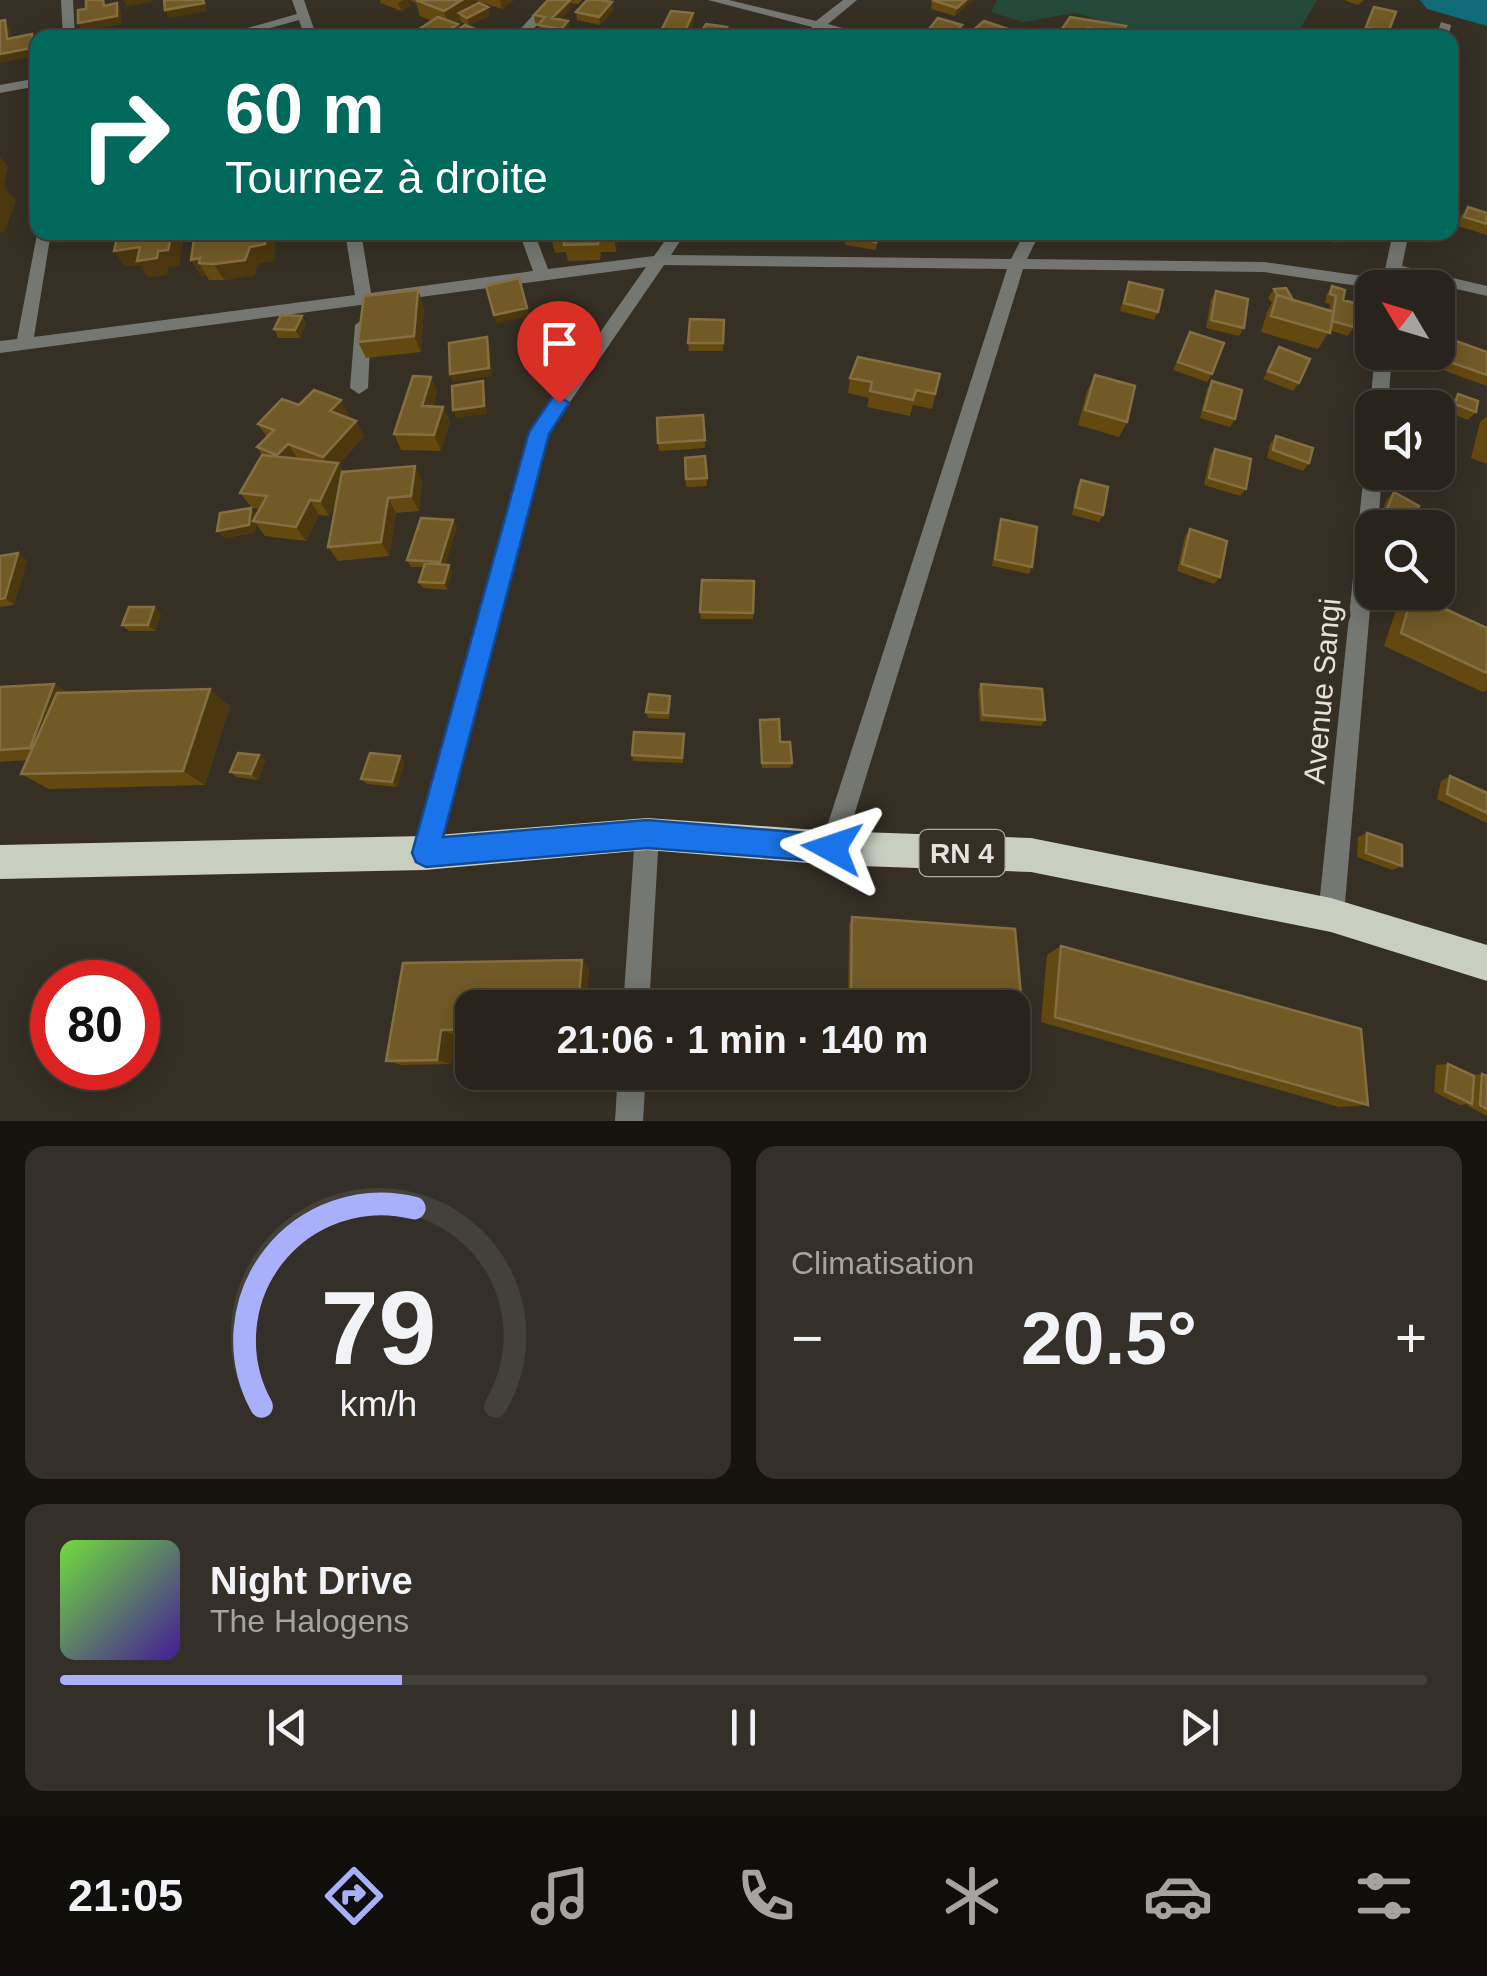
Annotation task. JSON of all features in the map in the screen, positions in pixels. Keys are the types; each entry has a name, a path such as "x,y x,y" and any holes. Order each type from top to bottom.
{"highway":[{"name":"RN 4","path":"0,862 426,853 647,834 832,848 1031,855 1331,914 1487,963"}],"street":[{"path":"68,0 68,30"},
{"path":"298,0 309,30"},
{"path":"526,30 554,0"},
{"path":"714,0 846,30"},
{"path":"817,30 851,0"},
{"path":"248,30 305,15"},
{"path":"0,89 30,83"},
{"path":"25,342 42,240"},
{"path":"354,240 364,298 360,388"},
{"path":"529,240 542,276"},
{"path":"426,853 539,432 674,240"},
{"path":"832,848 1017,263 1029,240"},
{"path":"1393,270 1399,240"},
{"path":"0,347 660,260 1264,267 1355,277"},
{"path":"1455,288 1487,291"},
{"name":"Avenue Sangi","path":"1331,914 1370,490"},
{"path":"637,990 647,834"},
{"path":"629,1121 631,1090"}],"green space":[{"path":"997,0 1317,0 1300,30 1134,30 1075,13 1023,22 991,12"}],"building":[{"path":"86,0 103,0 104,6 117,3 117,16 78,23 78,10 86,9"},
{"path":"164,0 203,0 204,3 165,10"},
{"path":"416,0 462,0 444,11"},
{"path":"548,0 570,0 552,18 568,21 561,29 538,25 545,17 534,15"},
{"path":"587,0 612,2 599,17 576,12"},
{"path":"932,0 966,0 957,8"},
{"path":"479,3 488,7 467,18 459,13"},
{"path":"1374,7 1396,12 1389,30 1366,27"},
{"path":"671,11 693,13 685,30 662,29"},
{"path":"438,17 458,24 449,30 418,30"},
{"path":"1070,17 1126,26 1124,30 1061,30"},
{"path":"938,18 962,25 958,30 928,30"},
{"path":"5,20 7,39 30,34 30,48 0,54 0,21"},
{"path":"984,21 1011,30 973,30"},
{"path":"706,24 727,27 725,30 702,30"},
{"path":"1468,207 1487,213 1487,224 1464,217"},
{"path":"116,240 170,240 168,250 158,251 157,258 137,261 140,247 114,251"},
{"path":"194,240 265,240 265,244 250,247 245,260 214,264 199,263 200,258 191,260"},
{"path":"565,240 598,240 598,244 564,245"},
{"path":"519,278 527,308 494,315 486,286"},
{"path":"1129,282 1163,290 1158,312 1124,303"},
{"path":"1332,286 1345,290 1343,300 1355,303 1354,327 1332,321 1336,296 1330,294"},
{"path":"1286,288 1293,300 1277,295 1274,289"},
{"path":"418,290 414,336 358,342 364,296"},
{"path":"1216,291 1248,299 1244,328 1211,320"},
{"path":"1277,295 1334,312 1330,333 1271,316"},
{"path":"281,315 302,316 295,330 274,329"},
{"path":"690,319 724,320 723,343 688,343"},
{"path":"1190,332 1224,343 1212,374 1178,362"},
{"path":"487,337 489,368 450,374 449,343"},
{"path":"1455,341 1487,352 1487,375 1455,364"},
{"path":"1279,347 1310,359 1299,383 1268,371"},
{"path":"858,357 940,374 935,394 916,390 913,400 870,391 872,382 850,378"},
{"path":"1095,375 1135,386 1127,422 1085,410"},
{"path":"413,376 431,377 422,406 443,407 434,435 394,434"},
{"path":"483,381 484,406 453,410 452,386"},
{"path":"1212,381 1242,390 1235,419 1204,410"},
{"path":"314,390 341,400 330,411 356,421 323,457 288,444 277,455 257,447 274,430 258,424 282,399 299,405"},
{"path":"1458,394 1478,401 1476,412 1455,404"},
{"path":"703,415 705,440 658,443 657,418"},
{"path":"1276,436 1313,448 1309,463 1273,450"},
{"path":"1215,449 1251,459 1246,489 1209,478"},
{"path":"262,455 338,463 320,501 310,500 296,527 253,521 267,496 240,493"},
{"path":"705,456 707,478 686,479 685,458"},
{"path":"415,466 411,496 388,498 381,542 328,547 342,472"},
{"path":"1081,480 1108,487 1103,515 1075,507"},
{"path":"1394,492 1419,506 1418,510 1387,509"},
{"path":"251,508 249,525 217,531 220,513"},
{"path":"421,518 453,520 440,562 407,560"},
{"path":"1001,519 1037,527 1032,567 995,559"},
{"path":"1190,529 1227,541 1220,577 1182,564"},
{"path":"18,553 5,598 0,599 0,556"},
{"path":"425,563 449,565 444,583 419,582"},
{"path":"702,580 754,581 753,613 700,612"},
{"path":"129,607 154,607 148,625 122,625"},
{"path":"1408,610 1448,610 1487,628 1487,673 1401,633"},
{"path":"54,684 30,748 0,750 0,687"},
{"path":"981,684 1042,689 1045,720 983,715"},
{"path":"210,689 183,771 21,774 57,693"},
{"path":"649,694 670,696 668,713 646,712"},
{"path":"779,719 780,742 790,742 792,763 762,763 760,720"},
{"path":"634,732 684,734 682,758 632,755"},
{"path":"238,753 259,755 251,774 230,772"},
{"path":"370,753 400,756 392,782 361,779"},
{"path":"1450,776 1487,793 1487,813 1447,794"},
{"path":"1367,833 1402,845 1402,866 1366,853"},
{"path":"852,917 1015,929 1021,990 851,990"},
{"path":"1061,946 1361,1029 1368,1105 1055,1017"},
{"path":"582,960 580,990 455,990 455,1030 441,1030 437,1060 386,1061 403,963"},
{"path":"1448,1064 1474,1076 1472,1104 1445,1091"},
{"path":"1482,1074 1487,1076 1487,1109 1480,1105"}],"waterway":[{"path":"1442,0 1487,13"}],"route":[{"path":"559,403 539,432 426,853 647,834 832,848"}]}
